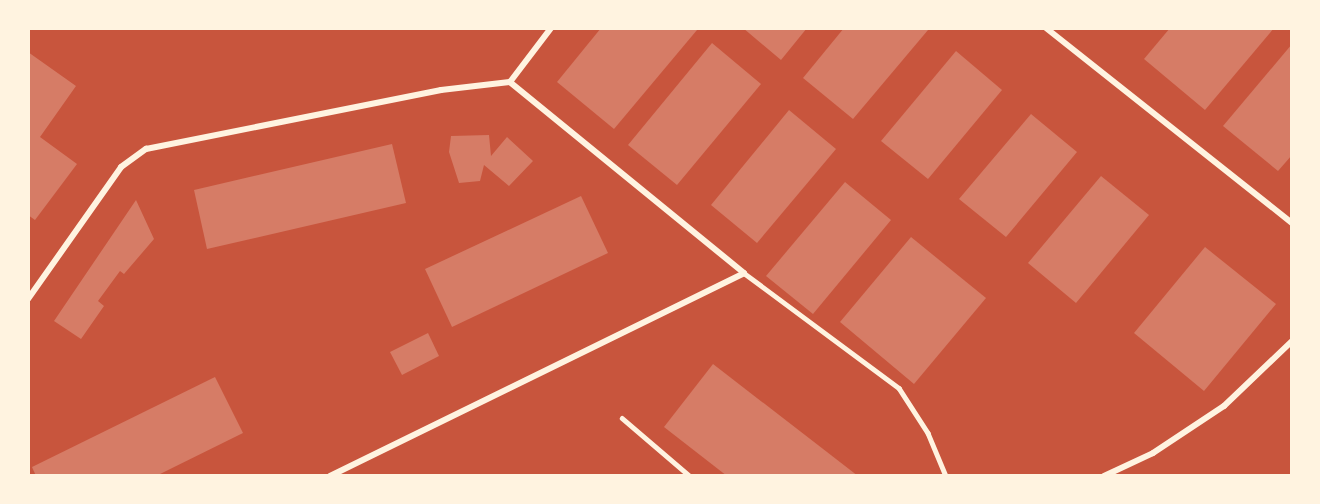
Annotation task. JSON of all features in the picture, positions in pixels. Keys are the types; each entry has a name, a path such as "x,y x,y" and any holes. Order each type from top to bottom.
{"street":[{"path":"510,82 551,28"},
{"path":"1046,28 1292,223"},
{"path":"28,299 121,167 146,149 441,90 510,82 744,273 330,476"},
{"path":"1104,476 1152,453 1224,406 1292,341"}],"lane":[{"path":"744,273 899,388 928,434 946,476"},
{"path":"622,418 690,476"}],"building":[{"path":"601,28 697,30 614,129 557,82"},
{"path":"743,28 807,28 781,60"},
{"path":"844,28 928,30 853,119 803,78"},
{"path":"1170,28 1274,28 1205,110 1144,59"},
{"path":"712,43 761,84 677,185 628,145"},
{"path":"1292,44 1292,155 1278,171 1223,126"},
{"path":"956,51 1002,90 928,179 881,141"},
{"path":"28,52 76,86 40,137 77,164 35,220 28,215"},
{"path":"789,110 836,149 757,243 711,205"},
{"path":"1031,114 1077,152 1006,237 959,199"},
{"path":"489,135 491,156 507,137 533,161 509,186 484,165 480,181 459,183 449,152 451,136"},
{"path":"392,144 406,203 207,249 194,190"},
{"path":"1101,176 1149,215 1076,303 1028,263"},
{"path":"845,182 891,220 813,314 766,276"},
{"path":"581,196 608,253 452,327 425,269"},
{"path":"136,200 154,239 124,274 120,271 98,301 104,306 81,339 54,321"},
{"path":"911,237 986,298 914,384 840,322"},
{"path":"1205,247 1276,304 1204,391 1134,333"},
{"path":"428,333 439,356 402,375 390,352"},
{"path":"713,364 858,476 727,476 664,427"},
{"path":"215,377 243,433 156,476 36,476 32,467"}]}
